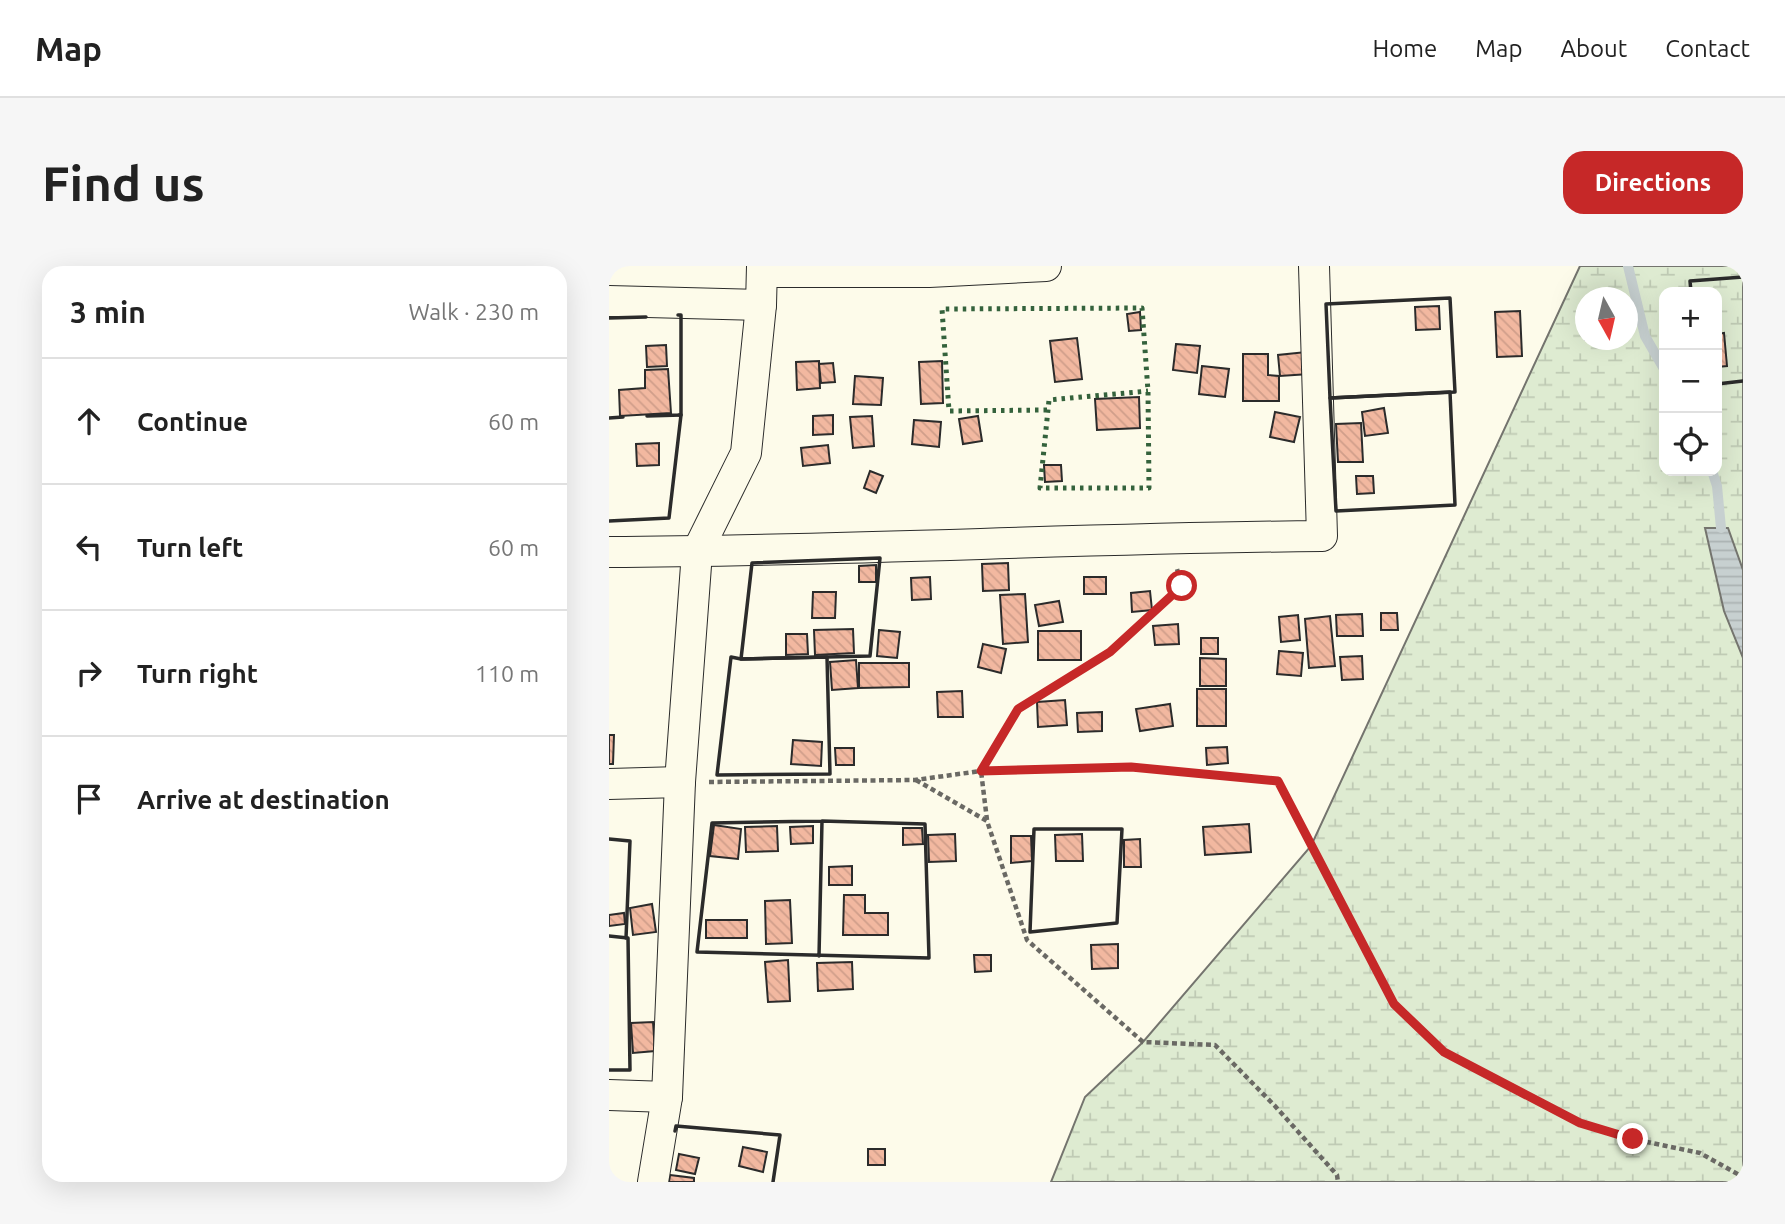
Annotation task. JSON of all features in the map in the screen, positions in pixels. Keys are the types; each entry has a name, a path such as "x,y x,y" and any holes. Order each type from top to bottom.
{"street":[{"path":"653,1182 667,1097 680,782 697,552 745,453 761,305 762,269 929,272 1046,266"},
{"path":"609,552 697,552 1168,537 1322,536 1314,266"},
{"path":"609,301 761,305"},
{"path":"609,784 680,782"},
{"path":"609,1095 667,1097"}],"path":[{"path":"1168,537 1182,586 1110,652 1018,709 981,771 987,821 1027,940 1143,1042 1215,1045 1337,1175 1338,1182"},
{"path":"680,782 915,780 981,771 1131,767 1278,781 1394,1004 1444,1052 1580,1123 1633,1139 1700,1153 1743,1177"},
{"path":"915,780 987,821"}],"green space":[{"path":"1580,266 1743,266 1743,1182 1051,1182 1085,1097 1143,1042 1311,846"}],"shaded area":[{"path":"1705,528 1728,528 1743,570 1743,658 1724,611"}],"building":[{"path":"1439,306 1440,329 1416,330 1415,307"},
{"path":"1520,311 1522,356 1497,357 1495,312"},
{"path":"1140,312 1141,330 1129,331 1127,314"},
{"path":"1722,333 1727,366 1722,366 1722,350"},
{"path":"1077,338 1082,379 1055,382 1050,341"},
{"path":"1176,344 1200,346 1197,373 1173,370"},
{"path":"666,345 667,366 647,367 646,346"},
{"path":"1306,352 1309,374 1280,376 1278,355"},
{"path":"1243,354 1268,354 1268,375 1279,376 1279,401 1243,401"},
{"path":"819,361 820,388 797,390 796,362"},
{"path":"942,361 943,403 921,404 919,362"},
{"path":"833,363 835,382 821,383 819,364"},
{"path":"1202,366 1229,369 1225,397 1199,394"},
{"path":"668,369 671,413 620,416 619,390 645,388 645,370"},
{"path":"855,376 883,378 881,405 853,404"},
{"path":"1139,397 1140,428 1097,430 1095,399"},
{"path":"1384,408 1388,433 1365,436 1362,412"},
{"path":"1275,412 1300,417 1294,442 1270,437"},
{"path":"833,415 833,434 813,435 813,416"},
{"path":"872,416 874,446 853,448 850,417"},
{"path":"978,416 982,441 963,444 959,419"},
{"path":"914,420 941,422 939,447 912,444"},
{"path":"1361,423 1363,462 1338,462 1336,424"},
{"path":"659,443 659,465 637,466 636,444"},
{"path":"828,445 830,463 803,466 801,448"},
{"path":"1044,465 1061,465 1062,481 1045,482"},
{"path":"870,471 883,476 876,493 864,488"},
{"path":"1356,476 1373,476 1374,493 1357,494"},
{"path":"1008,563 1009,590 983,591 982,564"},
{"path":"876,565 876,582 859,582 859,566"},
{"path":"930,577 931,599 912,600 911,578"},
{"path":"1084,577 1106,577 1106,594 1084,594"},
{"path":"1150,591 1152,610 1132,612 1131,593"},
{"path":"813,592 836,592 835,618 812,618"},
{"path":"1025,594 1028,642 1003,644 1000,595"},
{"path":"1059,601 1063,622 1039,626 1035,605"},
{"path":"1381,613 1397,613 1398,630 1381,630"},
{"path":"1362,614 1363,636 1337,636 1336,615"},
{"path":"1298,615 1300,640 1281,642 1279,617"},
{"path":"1330,616 1335,666 1309,668 1305,619"},
{"path":"1178,624 1179,644 1155,645 1153,626"},
{"path":"853,629 854,653 815,655 814,630"},
{"path":"879,630 900,632 897,658 877,656"},
{"path":"1038,631 1081,631 1081,660 1038,660"},
{"path":"786,634 807,634 808,654 786,655"},
{"path":"1201,638 1218,638 1218,654 1201,654"},
{"path":"983,644 1006,649 1001,673 978,667"},
{"path":"1279,651 1303,653 1301,676 1277,674"},
{"path":"1362,656 1363,679 1342,680 1340,657"},
{"path":"1200,658 1226,659 1226,686 1200,686"},
{"path":"856,660 858,688 832,690 830,662"},
{"path":"859,663 909,663 909,687 859,688"},
{"path":"1197,689 1226,689 1226,726 1197,726"},
{"path":"962,691 963,717 938,717 937,692"},
{"path":"1065,700 1067,725 1038,727 1037,702"},
{"path":"1170,704 1173,726 1140,731 1136,709"},
{"path":"1102,712 1102,731 1078,732 1077,713"},
{"path":"609,735 614,735 613,764 609,764"},
{"path":"793,740 822,742 821,766 791,764"},
{"path":"1227,747 1228,763 1207,765 1206,748"},
{"path":"835,748 854,748 854,765 836,765"},
{"path":"1249,824 1251,852 1205,855 1203,827"},
{"path":"714,825 741,829 738,859 710,856"},
{"path":"777,826 778,851 746,852 745,827"},
{"path":"813,826 813,843 791,844 790,827"},
{"path":"903,828 922,828 923,844 903,845"},
{"path":"955,834 956,861 929,862 928,835"},
{"path":"1082,834 1083,861 1056,861 1055,835"},
{"path":"1011,836 1031,836 1032,861 1011,863"},
{"path":"1140,839 1141,867 1124,867 1124,840"},
{"path":"852,866 852,885 829,885 829,867"},
{"path":"844,895 865,895 865,913 888,913 888,935 843,935"},
{"path":"790,900 792,943 766,944 765,901"},
{"path":"652,904 656,932 633,935 630,908"},
{"path":"624,913 625,924 609,926 609,915"},
{"path":"706,920 747,920 747,938 706,938"},
{"path":"1118,944 1118,968 1092,969 1091,945"},
{"path":"974,955 991,955 991,971 975,972"},
{"path":"788,960 790,1001 768,1002 765,962"},
{"path":"852,962 853,989 818,991 817,963"},
{"path":"653,1022 655,1051 633,1053 631,1023"},
{"path":"743,1147 767,1152 763,1172 739,1166"},
{"path":"868,1149 885,1149 885,1165 868,1165"},
{"path":"679,1154 699,1158 695,1174 676,1170"},
{"path":"670,1175 694,1178 694,1182 669,1182"}],"waterway":[{"path":"1628,266 1645,336 1659,360"},
{"path":"1714,476 1721,528"}],"hedge":[{"path":"1047,410 949,411 942,309 1142,308 1148,391 1149,488 1040,488 1049,400 1148,391"}],"wall":[{"path":"1691,287 1690,281 1743,277"},
{"path":"1450,298 1455,392 1330,398 1326,304 1450,298"},
{"path":"647,416 681,415 681,315 678,315"},
{"path":"609,318 646,317"},
{"path":"1722,383 1743,381"},
{"path":"1450,392 1455,505 1336,511 1330,398 1450,392"},
{"path":"609,521 669,518 679,415"},
{"path":"609,418 623,417"},
{"path":"880,558 870,656 741,659 752,563 880,558"},
{"path":"731,657 827,657 830,774 717,775 731,657"},
{"path":"819,956 822,821 712,823 697,952 929,958 925,824 822,821 819,956"},
{"path":"1034,829 1122,829 1117,923 1030,932 1034,829"},
{"path":"609,839 630,841 626,938"},
{"path":"609,936 628,938 630,1070 609,1070"},
{"path":"675,1131 676,1126 780,1135 773,1182"}],"route":[{"path":"1182,586 1110,652 1018,709 981,771 1131,767 1278,781 1394,1004 1444,1052 1580,1123 1633,1139"}]}
